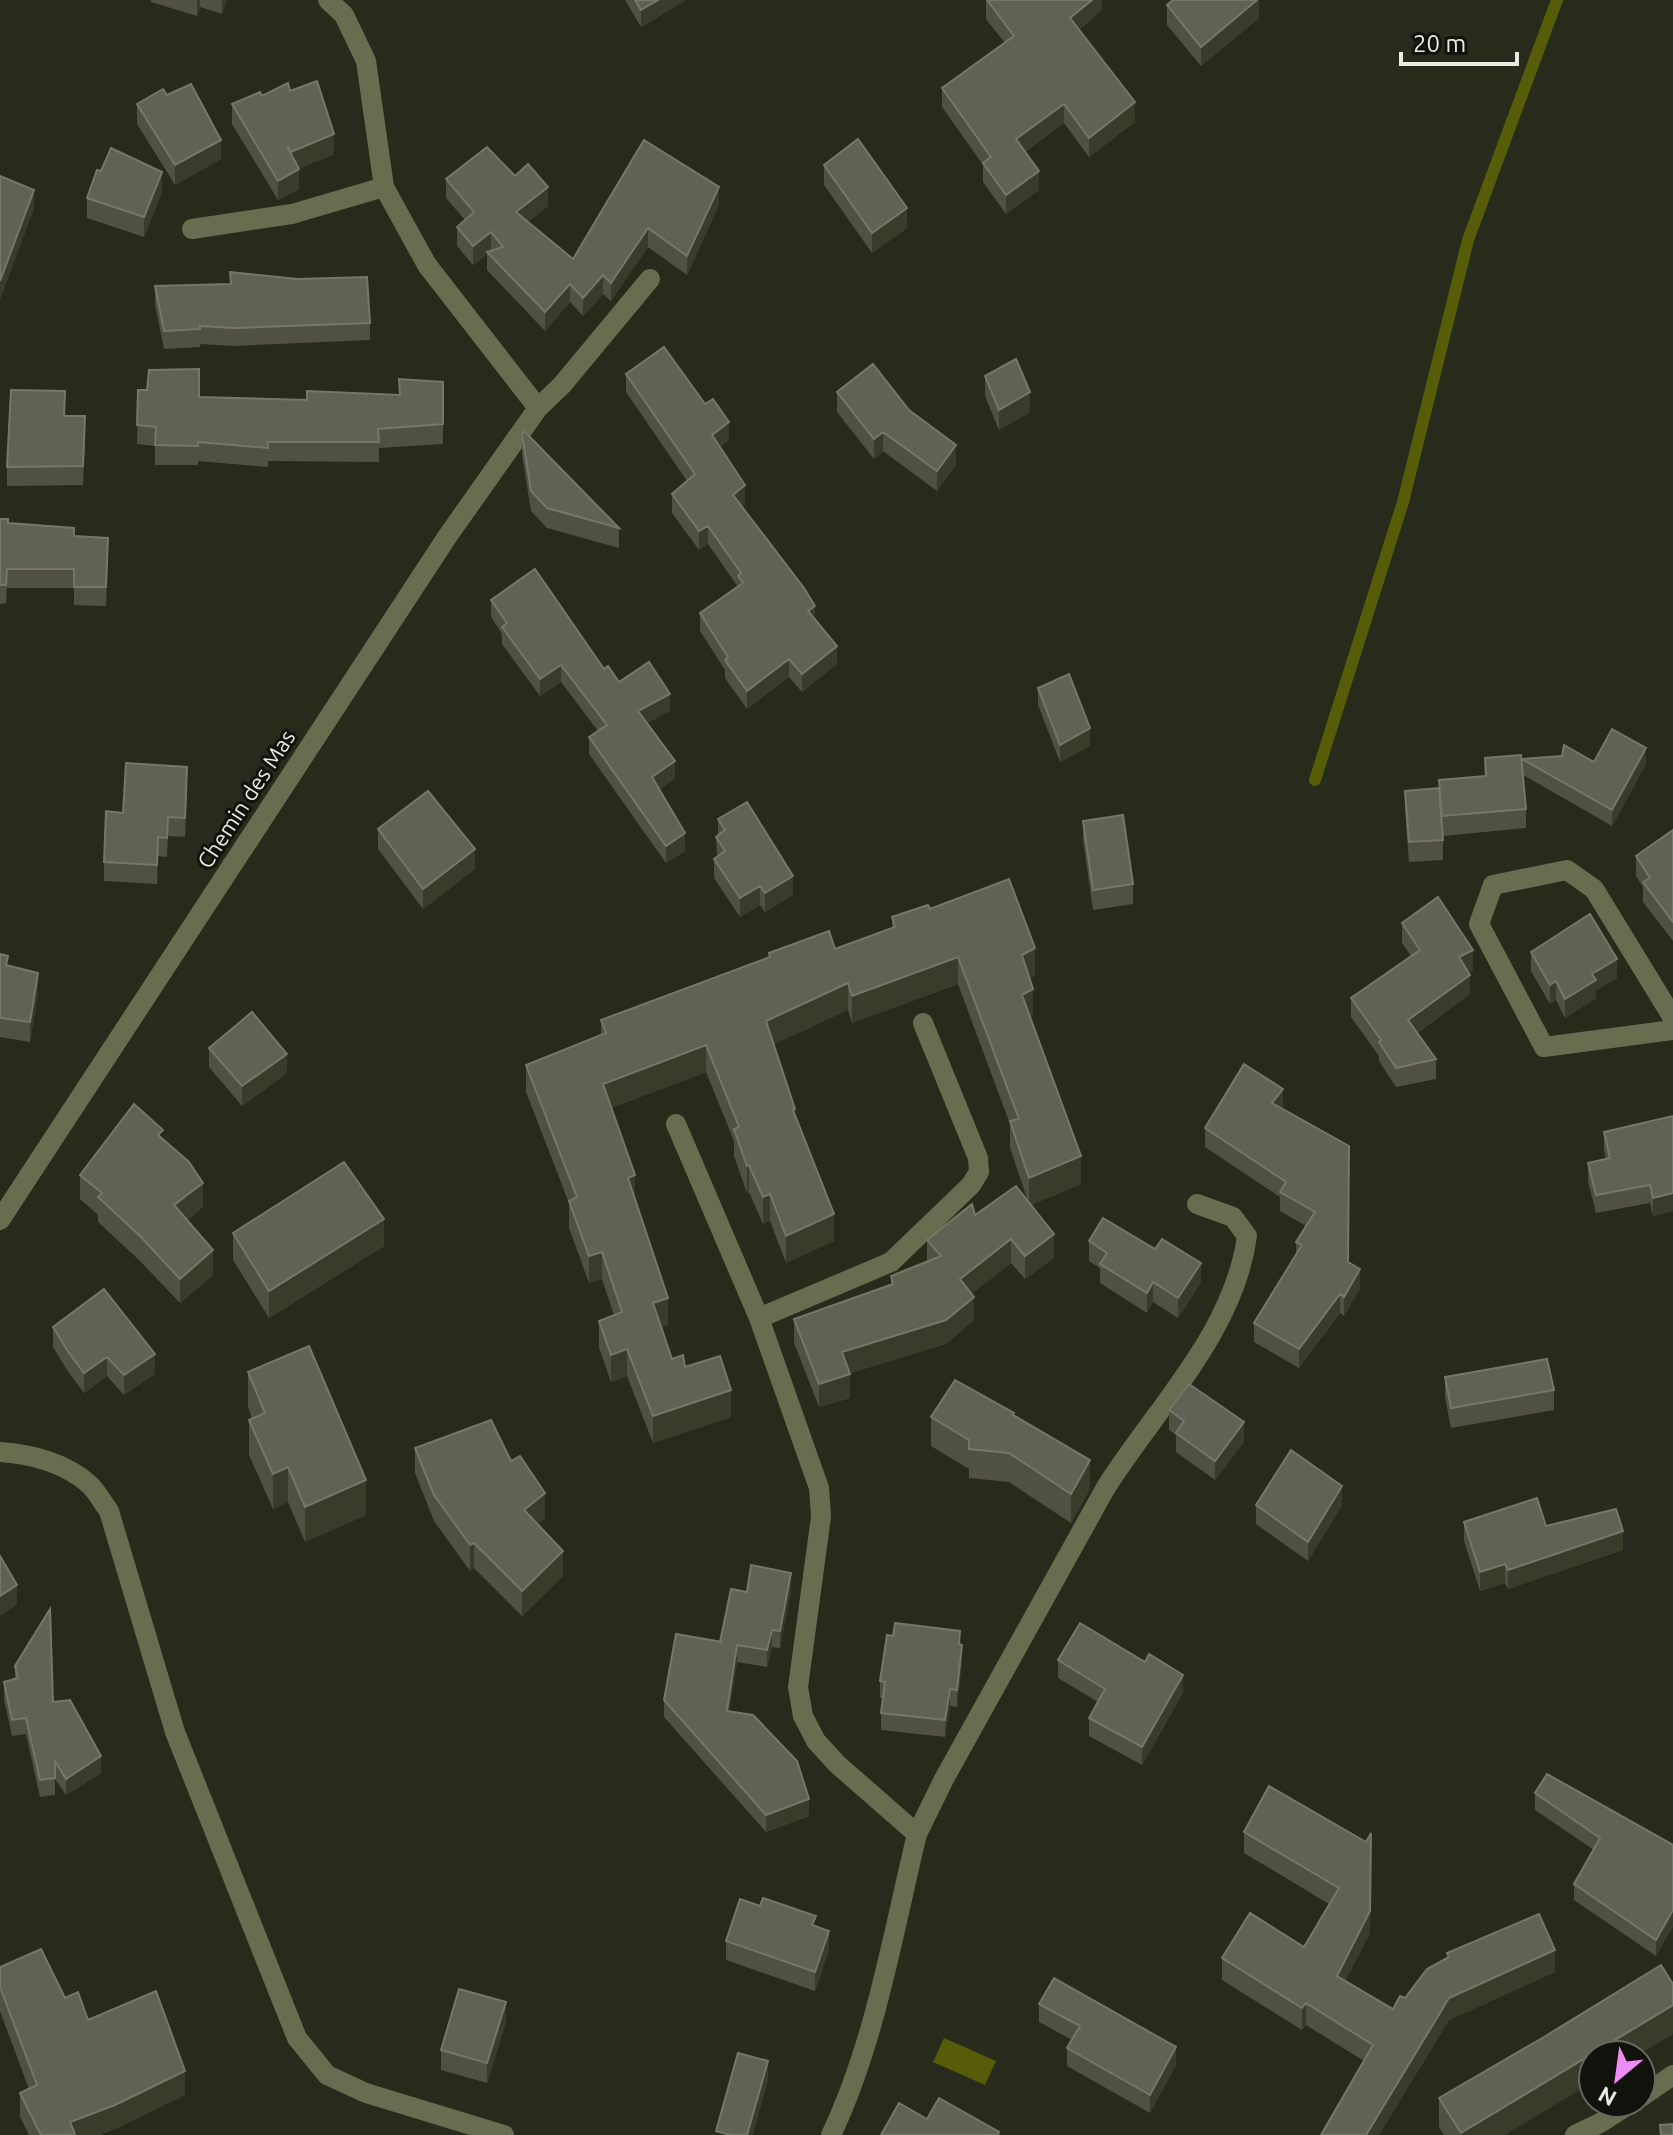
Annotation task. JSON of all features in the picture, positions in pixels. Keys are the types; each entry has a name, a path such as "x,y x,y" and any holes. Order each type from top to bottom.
{"street":[{"path":"328,0 344,15 366,61 384,187 427,265 538,408"},
{"path":"192,229 292,214 384,187"},
{"name":"Chemin des Mas","path":"0,1220 447,537 538,408 562,385 650,279"},
{"path":"1673,1018 1594,889 1567,870 1493,885 1479,924 1544,1047 1673,1030"},
{"path":"759,1318 891,1262 971,1185 979,1172 978,1158 923,1023"},
{"path":"676,1124 759,1318 819,1488 821,1517 798,1687 803,1716 816,1741 837,1764 917,1834"},
{"path":"831,2135 871,2019 917,1834 944,1779 1105,1489 1131,1447 1195,1361 1225,1310 1244,1258 1247,1236 1233,1217 1197,1204"},
{"path":"0,1452 27,1454 59,1466 90,1485 109,1511 175,1732 297,2038 327,2075 366,2093 504,2135"},
{"path":"1575,2135 1604,2129"}],"shaded area":[{"path":"944,2038 996,2061 985,2085 933,2062"}],"building":[{"path":"635,0 658,0 641,10"},
{"path":"987,0 1092,0 1070,18 1135,102 1089,138 1064,104 1016,139 1039,171 1006,195 983,163 991,157 942,88 1014,36"},
{"path":"1173,0 1257,0 1201,47 1167,5"},
{"path":"317,81 334,134 291,152 287,146 299,169 278,181 232,104 260,92 262,96 288,83 290,91"},
{"path":"191,84 221,140 175,165 137,104 163,89 167,95"},
{"path":"858,139 907,208 872,233 824,165"},
{"path":"644,140 719,187 687,256 648,228 611,283 603,275 583,298 570,284 545,312 487,252 503,247 491,232 473,246 457,227 474,212 446,179 487,147 515,176 528,164 548,187 516,212 573,259"},
{"path":"111,148 162,172 144,217 87,198 97,170 101,171"},
{"path":"0,176 34,190 0,281"},
{"path":"230,272 297,279 367,277 370,323 234,328 200,326 200,329 164,331 155,286 231,284"},
{"path":"664,347 705,404 713,399 729,422 712,435 745,485 733,495 804,588 815,606 808,611 837,646 802,674 789,659 747,691 725,660 728,657 700,613 743,583 738,576 741,573 708,526 699,531 672,494 695,474 626,374"},
{"path":"1016,359 1030,392 999,410 985,376"},
{"path":"873,364 909,410 956,445 937,471 883,432 874,439 837,392"},
{"path":"199,369 199,397 307,400 307,391 400,395 399,379 443,382 443,424 378,429 379,442 267,442 268,448 198,442 198,446 155,445 156,427 137,425 138,390 147,390 149,370"},
{"path":"11,390 65,391 64,416 85,416 83,466 7,467"},
{"path":"524,431 619,528 547,508 531,491"},
{"path":"0,519 8,519 8,523 74,528 74,536 108,538 106,587 74,587 74,569 7,569 6,585 0,585"},
{"path":"535,569 604,669 608,666 619,682 649,662 670,694 638,711 675,761 652,777 685,833 666,846 589,737 607,725 561,665 540,679 502,627 507,623 491,600"},
{"path":"1069,674 1090,728 1060,745 1038,688"},
{"path":"1612,729 1646,748 1612,810 1522,759 1562,756 1564,745 1594,762"},
{"path":"1521,755 1526,809 1442,816 1439,780 1486,776 1485,758"},
{"path":"126,763 187,767 185,818 168,817 167,838 158,837 157,865 104,862 106,811 123,813"},
{"path":"1439,788 1443,840 1409,842 1405,791"},
{"path":"428,791 475,849 423,889 378,829"},
{"path":"747,802 793,876 765,893 760,886 740,898 714,859 725,851 716,837 725,830 718,819"},
{"path":"1123,815 1133,884 1093,890 1083,821"},
{"path":"1673,830 1673,922 1643,882 1650,878 1636,856"},
{"path":"1009,879 1035,948 1022,955 1033,989 1022,995 1081,1156 1029,1178 1010,1121 1019,1119 958,957 852,996 848,983 766,1021 793,1110 834,1214 786,1236 770,1194 763,1197 747,1166 734,1129 739,1127 706,1045 603,1084 635,1175 628,1178 668,1298 653,1303 672,1359 683,1355 685,1367 720,1356 731,1390 653,1416 627,1349 611,1355 599,1321 622,1312 602,1252 589,1256 569,1201 577,1197 526,1065 606,1033 601,1020 770,957 769,953 829,931 835,949 895,927 892,917 928,905 930,909"},
{"path":"1438,897 1473,950 1459,957 1470,975 1408,1020 1436,1059 1396,1068 1379,1042 1381,1040 1351,998 1420,950 1402,923"},
{"path":"1590,914 1617,959 1592,974 1596,980 1565,999 1556,981 1550,985 1531,952"},
{"path":"0,954 8,956 6,965 38,973 30,1022 0,1018"},
{"path":"252,1012 287,1054 242,1086 209,1048"},
{"path":"1244,1064 1283,1089 1272,1103 1349,1146 1348,1262 1360,1269 1344,1297 1340,1294 1299,1349 1254,1323 1302,1245 1296,1242 1315,1212 1280,1192 1286,1182 1205,1128"},
{"path":"134,1104 163,1130 158,1135 189,1162 203,1183 174,1205 213,1250 180,1279 98,1197 102,1193 80,1175"},
{"path":"1673,1116 1673,1193 1653,1198 1650,1185 1596,1195 1588,1163 1610,1158 1604,1132"},
{"path":"344,1162 384,1219 269,1291 233,1233"},
{"path":"1016,1186 1054,1234 1025,1256 1011,1239 960,1279 974,1297 946,1320 842,1352 850,1374 819,1384 794,1319 893,1284 891,1276 941,1256 927,1240 972,1204 975,1215"},
{"path":"1103,1218 1155,1249 1162,1239 1201,1263 1178,1298 1153,1282 1147,1293 1100,1264 1107,1253 1089,1241"},
{"path":"104,1289 155,1354 124,1375 107,1357 84,1373 53,1327"},
{"path":"309,1346 366,1480 305,1507 288,1467 273,1474 249,1420 265,1413 248,1372"},
{"path":"1547,1359 1554,1390 1451,1408 1445,1377"},
{"path":"955,1380 1090,1460 1071,1494 1009,1453 969,1449 969,1440 931,1417"},
{"path":"1189,1384 1244,1422 1215,1461 1176,1433 1184,1421 1169,1410"},
{"path":"491,1420 511,1461 520,1456 545,1493 524,1510 563,1551 522,1591 474,1543 470,1545 434,1495 415,1448"},
{"path":"1291,1450 1342,1486 1308,1542 1256,1505"},
{"path":"1537,1498 1546,1526 1616,1509 1623,1531 1508,1570 1505,1564 1480,1572 1464,1522"},
{"path":"0,1556 17,1585 0,1596"},
{"path":"751,1565 791,1573 780,1631 772,1630 767,1650 737,1645 727,1711 753,1715 797,1761 809,1799 766,1815 664,1700 676,1634 720,1642 731,1589 747,1592"},
{"path":"50,1609 53,1702 70,1700 101,1756 66,1779 55,1761 55,1778 40,1780 26,1718 12,1720 4,1682 18,1678 15,1666"},
{"path":"895,1623 960,1631 959,1644 962,1645 957,1690 950,1689 945,1720 881,1713 885,1682 880,1681 887,1635 893,1636"},
{"path":"1080,1623 1145,1662 1149,1654 1183,1675 1142,1747 1089,1718 1105,1689 1058,1660"},
{"path":"1547,1774 1673,1845 1673,1910 1656,1940 1574,1884 1600,1838 1535,1793"},
{"path":"1269,1786 1366,1842 1371,1833 1370,1911 1337,1976 1393,2009 1400,1996 1405,1998 1427,1969 1449,1957 1447,1953 1539,1914 1555,1950 1449,1998 1366,2135 1321,2135 1373,2045 1306,2003 1302,2008 1222,1958 1250,1913 1304,1947 1339,1888 1244,1832"},
{"path":"763,1898 816,1916 812,1925 829,1931 815,1972 726,1941 740,1899 760,1906"},
{"path":"41,1949 65,1998 78,1992 88,2020 156,1991 185,2071 115,2105 70,2122 74,2135 41,2135 20,2093 37,2085 0,1987 0,1967"},
{"path":"1661,1965 1673,1984 1673,2005 1617,2039 1577,2039 1577,2063 1461,2133 1439,2098"},
{"path":"1054,1978 1176,2047 1150,2095 1067,2048 1080,2026 1039,2004"},
{"path":"459,1989 506,2002 487,2063 441,2050"},
{"path":"738,2053 768,2061 747,2135 716,2131"},
{"path":"939,2098 999,2132 998,2135 881,2135 899,2103 927,2119"},
{"path":"1673,2124 1673,2135 1661,2135 1660,2125"}],"waterway":[{"path":"1315,780 1403,502 1468,240 1557,0"}]}
